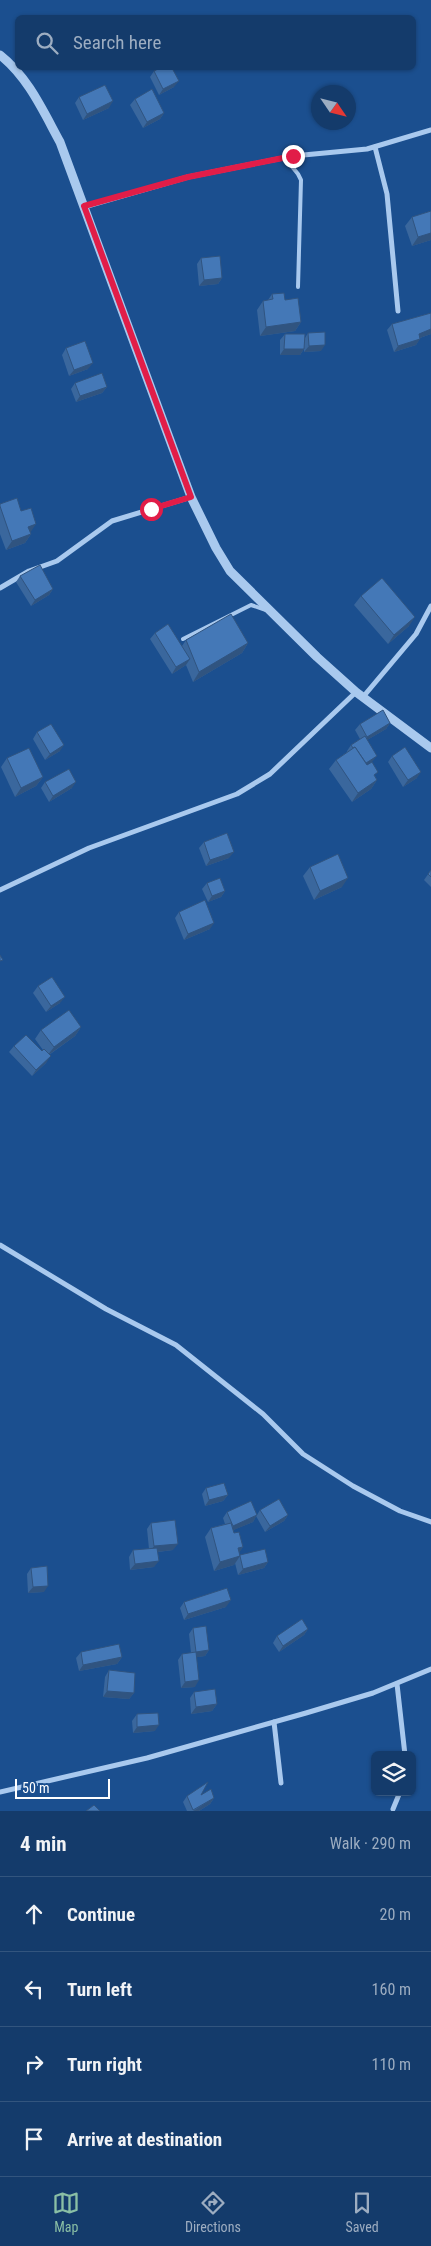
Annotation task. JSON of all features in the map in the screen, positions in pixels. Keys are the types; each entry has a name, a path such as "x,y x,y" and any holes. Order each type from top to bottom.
{"street":[{"path":"0,55 15,69"},
{"path":"16,70 33,92 60,142 191,497 216,548 230,571 317,657 359,694 431,748"},
{"path":"84,206 188,177 285,158 375,147 431,130"},
{"path":"375,147 387,194 398,311"},
{"path":"0,588 29,571 57,560 112,521 191,497"},
{"path":"0,890 89,848 237,794 270,774 359,694 416,634 431,606"},
{"path":"0,1245 106,1309 176,1345 263,1414 303,1454 361,1490 400,1511 431,1522"},
{"path":"0,1792 147,1758 274,1722 365,1695 431,1669"},
{"path":"397,1684 405,1751"},
{"path":"274,1722 282,1783"},
{"path":"393,1809 398,1796"}],"lane":[{"path":"285,158 301,180 298,287"},
{"path":"182,639 252,605 273,612"}],"building":[{"path":"173,70 179,81 163,89 154,71"},
{"path":"105,85 113,101 87,114 79,97"},
{"path":"152,89 164,113 147,122 135,99"},
{"path":"431,211 431,233 418,237 412,217"},
{"path":"220,256 222,278 204,280 201,258"},
{"path":"284,293 285,300 298,298 301,322 266,327 263,301 273,299 272,294"},
{"path":"431,313 431,329 419,334 420,339 398,346 392,324"},
{"path":"325,332 325,345 309,346 308,333"},
{"path":"285,334 305,334 304,349 284,349"},
{"path":"85,341 93,363 74,370 66,348"},
{"path":"102,373 107,387 80,396 75,383"},
{"path":"17,498 21,511 31,508 36,524 28,527 31,534 12,541 0,504"},
{"path":"40,565 53,589 35,600 20,576"},
{"path":"382,578 415,617 394,635 361,596"},
{"path":"231,614 248,643 199,672 186,640"},
{"path":"168,624 190,659 176,667 155,633"},
{"path":"383,710 390,723 367,737 360,724"},
{"path":"51,724 64,745 50,754 37,732"},
{"path":"365,736 377,756 366,763 355,747 353,748 351,745"},
{"path":"355,747 367,765 372,762 378,772 374,775 377,780 358,793 336,760"},
{"path":"405,747 421,772 408,780 392,756"},
{"path":"29,748 43,777 21,788 7,758"},
{"path":"69,769 76,782 53,796 45,782"},
{"path":"227,833 234,852 210,860 204,842"},
{"path":"338,854 348,878 320,891 310,867"},
{"path":"220,878 225,891 212,896 207,883"},
{"path":"205,900 214,923 188,934 179,912"},
{"path":"52,977 65,997 51,1006 38,986"},
{"path":"69,1010 81,1027 54,1047 41,1030"},
{"path":"26,1035 42,1051 44,1049 51,1056 36,1070 14,1046"},
{"path":"224,1483 228,1495 209,1500 206,1488"},
{"path":"279,1499 288,1515 270,1526 260,1510"},
{"path":"251,1501 257,1515 233,1526 227,1512"},
{"path":"175,1520 178,1544 154,1546 151,1523"},
{"path":"231,1523 234,1533 239,1532 243,1547 238,1548 240,1556 220,1562 211,1528"},
{"path":"157,1548 159,1561 135,1564 133,1550"},
{"path":"265,1549 268,1562 243,1569 240,1555"},
{"path":"47,1566 48,1586 33,1587 31,1568"},
{"path":"227,1588 231,1600 188,1614 184,1602"},
{"path":"302,1619 308,1629 283,1646 277,1636"},
{"path":"206,1626 209,1650 196,1652 193,1628"},
{"path":"119,1644 122,1657 83,1665 81,1652"},
{"path":"196,1652 199,1680 185,1682 182,1654"},
{"path":"109,1670 135,1673 134,1693 107,1691"},
{"path":"215,1689 217,1704 196,1707 194,1692"},
{"path":"158,1713 159,1725 137,1727 137,1714"},
{"path":"208,1782 201,1795 211,1789 214,1798 193,1810 187,1796"},
{"path":"94,1805 100,1811 86,1811"}],"route":[{"path":"151,509 191,497 84,206 188,177 293,156"}]}
